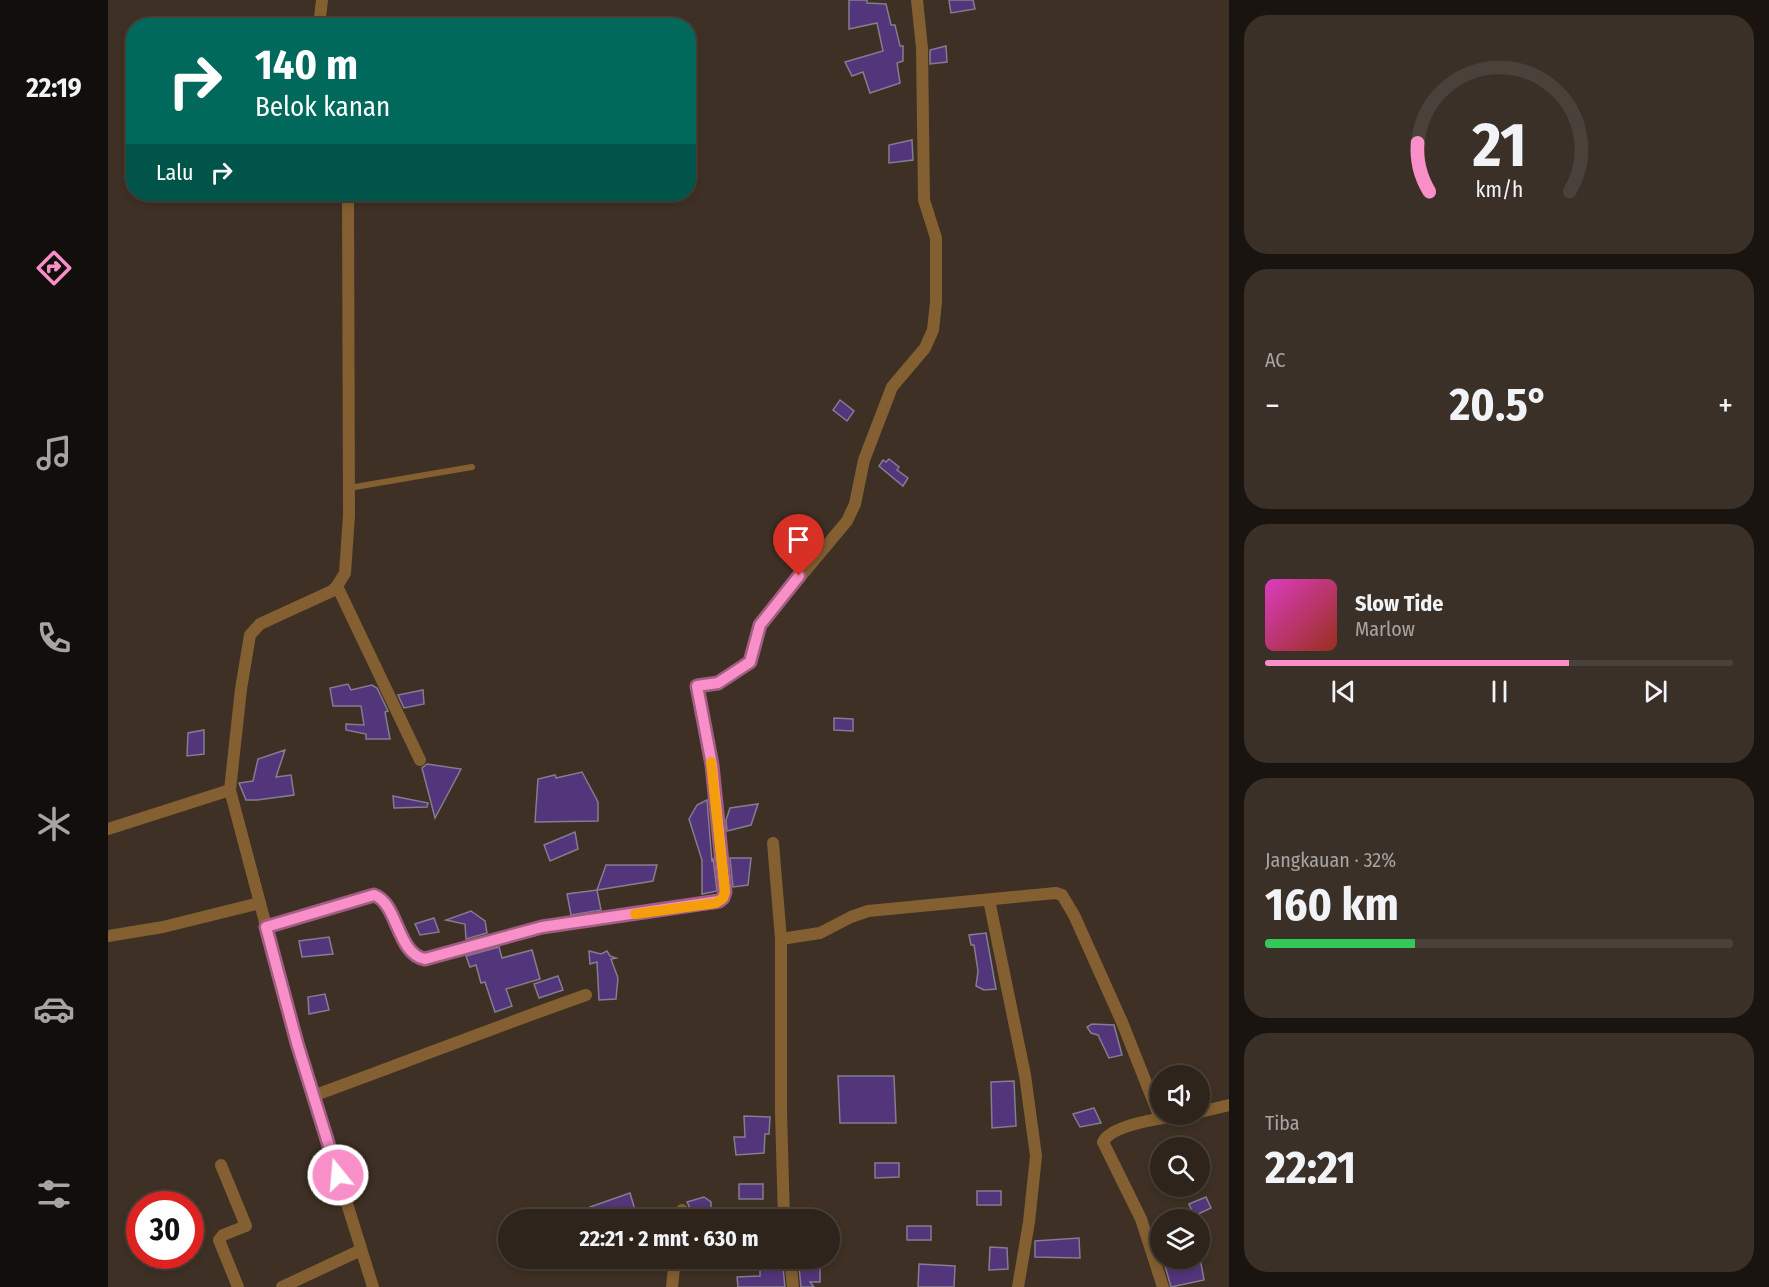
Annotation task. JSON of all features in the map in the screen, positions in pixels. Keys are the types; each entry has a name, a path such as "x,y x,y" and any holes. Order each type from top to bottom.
{"street":[{"path":"320,18 322,0"},
{"path":"266,927 374,895 382,900 410,950 425,959 542,927 716,903 723,898 725,892 712,765 697,686 718,683 750,662 760,625 847,520 855,504 864,459 892,387 925,348 933,330 936,302 936,238 924,200 922,48 917,0"},
{"path":"348,201 349,488 345,568 337,586 325,595 260,624 252,632 249,638 241,689 230,790 313,1096 373,1287"},
{"path":"337,586 420,760"},
{"path":"108,829 230,790"},
{"path":"773,843 781,939 784,1209"},
{"path":"781,939 820,933 867,911 1056,893 1064,897 1074,915 1122,1022 1150,1093"},
{"path":"989,900 1025,1076 1036,1155 1029,1222 1018,1287"},
{"path":"108,936 163,927 260,903"},
{"path":"313,1096 586,995"},
{"path":"1210,1110 1229,1105"},
{"path":"1150,1121 1108,1135 1103,1146 1141,1219 1163,1287"},
{"path":"221,1165 246,1226 223,1235 219,1240 238,1287"},
{"path":"282,1287 361,1250"},
{"path":"672,1287 674,1269"},
{"path":"791,1269 793,1287"}],"lane":[{"path":"349,488 472,467"}],"building":[{"path":"849,0 867,0 867,3 886,4 891,25 895,25 900,46 903,46 903,61 897,63 900,83 870,93 863,72 852,76 845,62 883,51 877,23 849,29"},
{"path":"949,0 973,0 975,9 951,13"},
{"path":"946,46 947,62 930,64 930,50"},
{"path":"912,140 913,160 889,163 889,145"},
{"path":"840,400 854,411 847,421 833,410"},
{"path":"889,459 899,467 897,470 908,478 903,486 879,466 883,460 886,462"},
{"path":"348,684 351,690 372,685 377,688 388,711 385,712 390,739 366,739 366,734 346,730 346,724 364,725 361,706 333,706 330,688"},
{"path":"423,690 424,704 404,708 398,695"},
{"path":"834,718 853,719 853,731 834,730"},
{"path":"204,730 204,754 187,756 188,733"},
{"path":"285,750 276,777 291,775 294,795 246,800 239,783 253,781 258,759"},
{"path":"427,764 461,769 435,818 422,768"},
{"path":"582,772 598,802 598,821 535,822 538,779 555,775 556,778"},
{"path":"393,796 428,803 427,807 394,808"},
{"path":"707,800 712,862 713,858 717,891 702,894 702,860 689,819 697,805"},
{"path":"758,804 751,825 727,831 726,820 730,808"},
{"path":"575,832 578,849 550,861 544,845"},
{"path":"730,858 751,858 748,885 733,887"},
{"path":"606,865 657,865 653,881 597,890"},
{"path":"597,890 601,910 571,915 567,894"},
{"path":"471,911 485,921 487,933 466,939 465,924 446,920"},
{"path":"434,918 439,932 420,935 415,924"},
{"path":"986,933 996,989 984,990 976,986 978,971 974,945 971,945 969,935"},
{"path":"329,937 333,954 302,957 299,941"},
{"path":"499,947 502,958 532,950 540,979 506,989 512,1006 495,1012 485,982 481,983 476,965 470,967 466,956"},
{"path":"589,951 601,954 607,951 610,956 616,958 611,959 618,978 616,999 599,1000 597,962 590,964"},
{"path":"558,976 563,990 539,998 534,984"},
{"path":"325,994 329,1010 309,1014 308,997"},
{"path":"1092,1024 1114,1025 1122,1055 1109,1058 1098,1035 1091,1033 1087,1027"},
{"path":"838,1076 894,1076 896,1123 840,1123"},
{"path":"1014,1081 1016,1126 992,1128 991,1082"},
{"path":"1094,1108 1101,1123 1080,1127 1073,1114"},
{"path":"744,1116 770,1117 769,1134 765,1134 764,1153 736,1155 734,1137 745,1137"},
{"path":"875,1163 899,1163 899,1177 875,1178"},
{"path":"739,1184 763,1184 763,1199 739,1199"},
{"path":"977,1191 1001,1191 1001,1205 977,1205"},
{"path":"630,1193 635,1209 591,1209 590,1207"},
{"path":"704,1197 711,1202 711,1209 690,1209 687,1202"},
{"path":"1206,1197 1211,1208 1191,1209 1189,1204"},
{"path":"907,1226 931,1226 931,1240 907,1240"},
{"path":"1079,1238 1080,1258 1035,1257 1035,1241"},
{"path":"990,1247 1007,1248 1008,1269 989,1270"},
{"path":"919,1264 955,1266 954,1287 918,1287"},
{"path":"760,1269 783,1269 785,1287 738,1287 737,1277 760,1276"},
{"path":"799,1269 820,1269 820,1282 810,1282 814,1287 801,1287"},
{"path":"1166,1269 1202,1269 1204,1280 1171,1287"}],"slow traffic":[{"path":"635,914 716,903 723,898 725,892 711,762"}],"route":[{"path":"338,1175 297,1043 266,927 374,895 382,900 410,950 425,959 542,927 716,903 723,898 725,892 712,765 697,686 718,683 750,662 760,625 799,576"}]}
